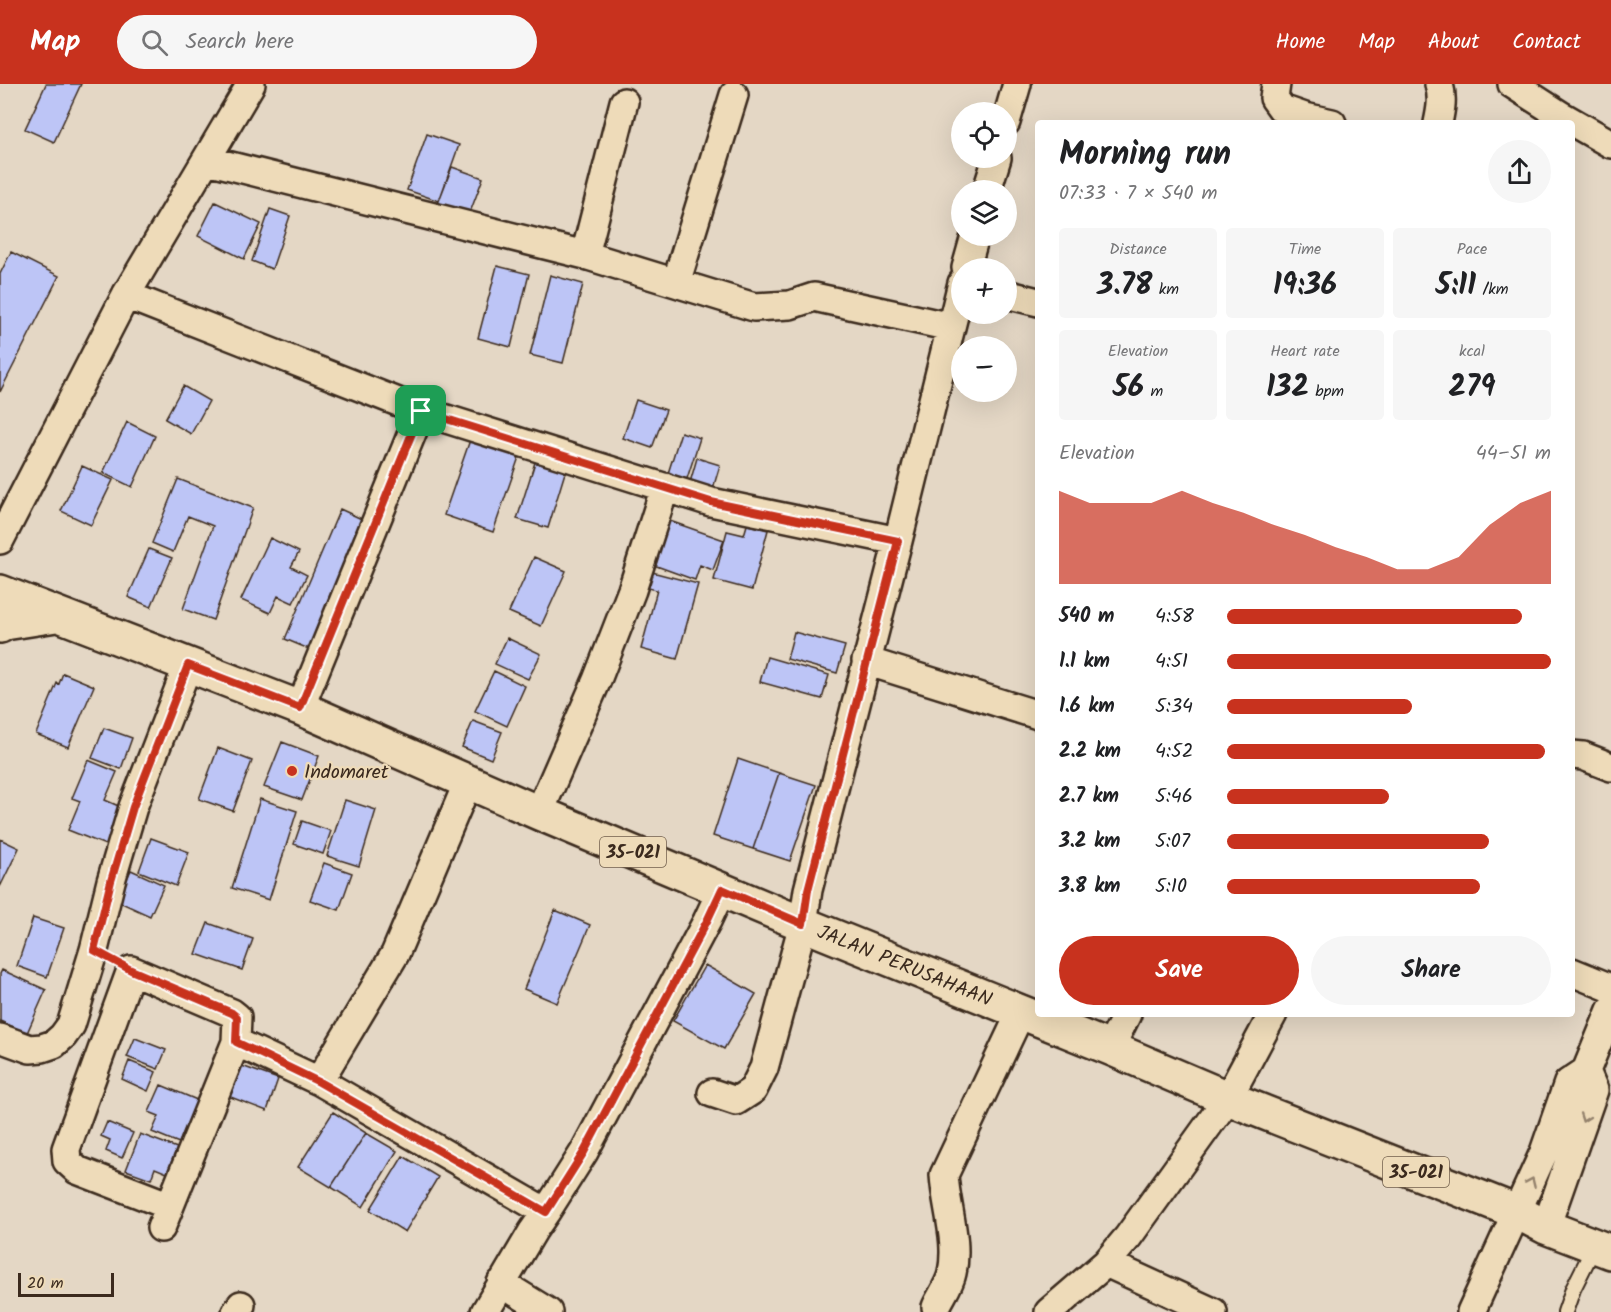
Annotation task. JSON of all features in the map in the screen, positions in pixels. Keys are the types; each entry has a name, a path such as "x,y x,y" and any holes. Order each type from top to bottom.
{"main road":[{"name":"JALAN PERUSAHAAN","path":"0,592 300,708 539,813 803,924 1218,1094 1517,1212 1546,1227 1603,1248"},
{"name":"35-021","path":"0,626 5,623 58,615"}],"street":[{"path":"1012,102 1017,84"},
{"path":"1276,84 1274,98 1282,109 1318,120"},
{"path":"1439,84 1442,106 1439,120"},
{"path":"1512,84 1560,119"},
{"path":"0,540 126,295 207,160 244,87"},
{"path":"676,283 734,95"},
{"path":"585,255 624,102"},
{"path":"1575,126 1611,144"},
{"path":"207,160 585,255 754,307 790,305 814,297 951,327"},
{"path":"126,295 421,411 711,502 898,541"},
{"path":"1017,297 1035,301"},
{"path":"712,1093 736,1101 753,1090 764,1068 803,924 808,890 952,324"},
{"path":"300,708 421,411"},
{"path":"539,813 597,680 632,590 664,487"},
{"path":"866,661 1035,714"},
{"path":"0,1038 30,1049 54,1044 71,1025 133,807 188,665"},
{"path":"1575,755 1611,767"},
{"path":"319,1082 395,954 468,782"},
{"path":"484,1312 584,1152 722,889"},
{"path":"94,950 131,970 237,1017 236,1042 166,1217 77,1170 67,1161 66,1149 131,970"},
{"path":"1575,973 1611,988"},
{"path":"1471,1312 1544,1152 1568,1083 1586,1071 1611,1010"},
{"path":"936,1307 952,1275 953,1264 954,1243 944,1175 1021,1012"},
{"path":"1110,1048 1126,1017"},
{"path":"1049,1312 1106,1263 1128,1237 1218,1094 1271,1017"},
{"path":"236,1042 319,1082 546,1212"},
{"path":"1546,1227 1594,1090 1586,1071"},
{"path":"1106,1263 1213,1312"},
{"path":"501,1283 548,1312"}],"lane":[{"path":"1565,1312 1574,1289 1603,1248"}],"building":[{"path":"46,84 81,84 54,142 25,129"},
{"path":"427,134 459,145 439,201 407,190"},
{"path":"452,167 483,178 466,223 435,211"},
{"path":"215,202 261,224 244,259 198,236"},
{"path":"270,209 290,216 272,269 252,261"},
{"path":"11,252 59,276 0,392 0,274"},
{"path":"497,266 529,274 511,347 478,338"},
{"path":"550,275 583,284 563,363 530,355"},
{"path":"183,386 209,401 191,434 165,419"},
{"path":"636,400 666,410 652,448 623,438"},
{"path":"127,422 155,436 132,487 103,473"},
{"path":"681,432 700,438 684,488 665,483"},
{"path":"470,440 519,457 493,532 444,515"},
{"path":"537,456 567,466 548,528 517,519"},
{"path":"697,458 720,465 712,492 687,493"},
{"path":"82,466 113,480 91,525 61,511"},
{"path":"178,479 253,508 213,620 183,609 213,526 188,516 173,552 152,543"},
{"path":"340,509 368,522 316,652 285,639"},
{"path":"667,520 724,540 713,570 700,565 695,580 651,564"},
{"path":"747,525 768,530 752,590 714,580 727,531 744,535"},
{"path":"270,538 299,552 291,567 307,575 293,603 278,596 270,613 241,600"},
{"path":"149,549 172,558 151,607 128,597"},
{"path":"534,557 566,571 541,626 509,612"},
{"path":"652,572 698,584 677,659 641,649 657,590 648,588"},
{"path":"794,632 845,646 837,673 787,659"},
{"path":"507,638 541,654 528,679 495,664"},
{"path":"767,657 829,675 822,699 760,682"},
{"path":"494,671 525,686 507,726 475,711"},
{"path":"63,673 94,686 68,747 36,734"},
{"path":"473,721 502,732 491,759 462,747"},
{"path":"104,728 132,738 121,769 92,758"},
{"name":"Indomaret","path":"282,742 319,756 302,800 264,787"},
{"path":"218,748 252,761 233,811 199,799"},
{"path":"738,759 779,773 753,849 713,836"},
{"path":"88,760 117,772 105,800 123,808 108,846 68,830 80,801 72,798"},
{"path":"779,773 816,785 790,861 753,849"},
{"path":"260,799 297,811 269,900 232,888"},
{"path":"345,800 376,810 359,866 327,856"},
{"path":"302,821 331,831 323,854 294,844"},
{"path":"151,838 189,852 176,886 139,871"},
{"path":"0,839 19,848 0,887"},
{"path":"324,863 352,873 339,910 310,900"},
{"path":"131,870 164,885 150,916 117,901"},
{"path":"555,910 590,925 557,1003 524,989"},
{"path":"33,918 64,928 47,977 17,966"},
{"path":"208,923 253,939 242,970 196,954"},
{"path":"705,965 756,994 724,1049 673,1021"},
{"path":"2,970 46,990 27,1033 0,1021 0,974"},
{"path":"135,1038 166,1050 158,1069 127,1057"},
{"path":"129,1061 156,1072 148,1091 122,1079"},
{"path":"239,1065 278,1079 267,1111 228,1096"},
{"path":"161,1085 197,1100 179,1143 152,1132 159,1116 149,1112"},
{"path":"333,1112 366,1133 331,1187 298,1167"},
{"path":"107,1122 133,1133 122,1158 106,1151 110,1140 101,1136"},
{"path":"366,1133 397,1151 363,1207 331,1187"},
{"path":"140,1134 177,1148 167,1173 155,1168 151,1179 126,1170"},
{"path":"403,1156 438,1177 405,1232 370,1210"}],"place":[{"name":"Indomaret","path":"292,771"}],"route":[{"path":"421,411 711,502 898,541 808,890 803,924 722,889 584,1152 546,1212 319,1082 236,1042 237,1017 232,1013 131,970 94,950 133,807 188,665 300,708 421,411"}]}
